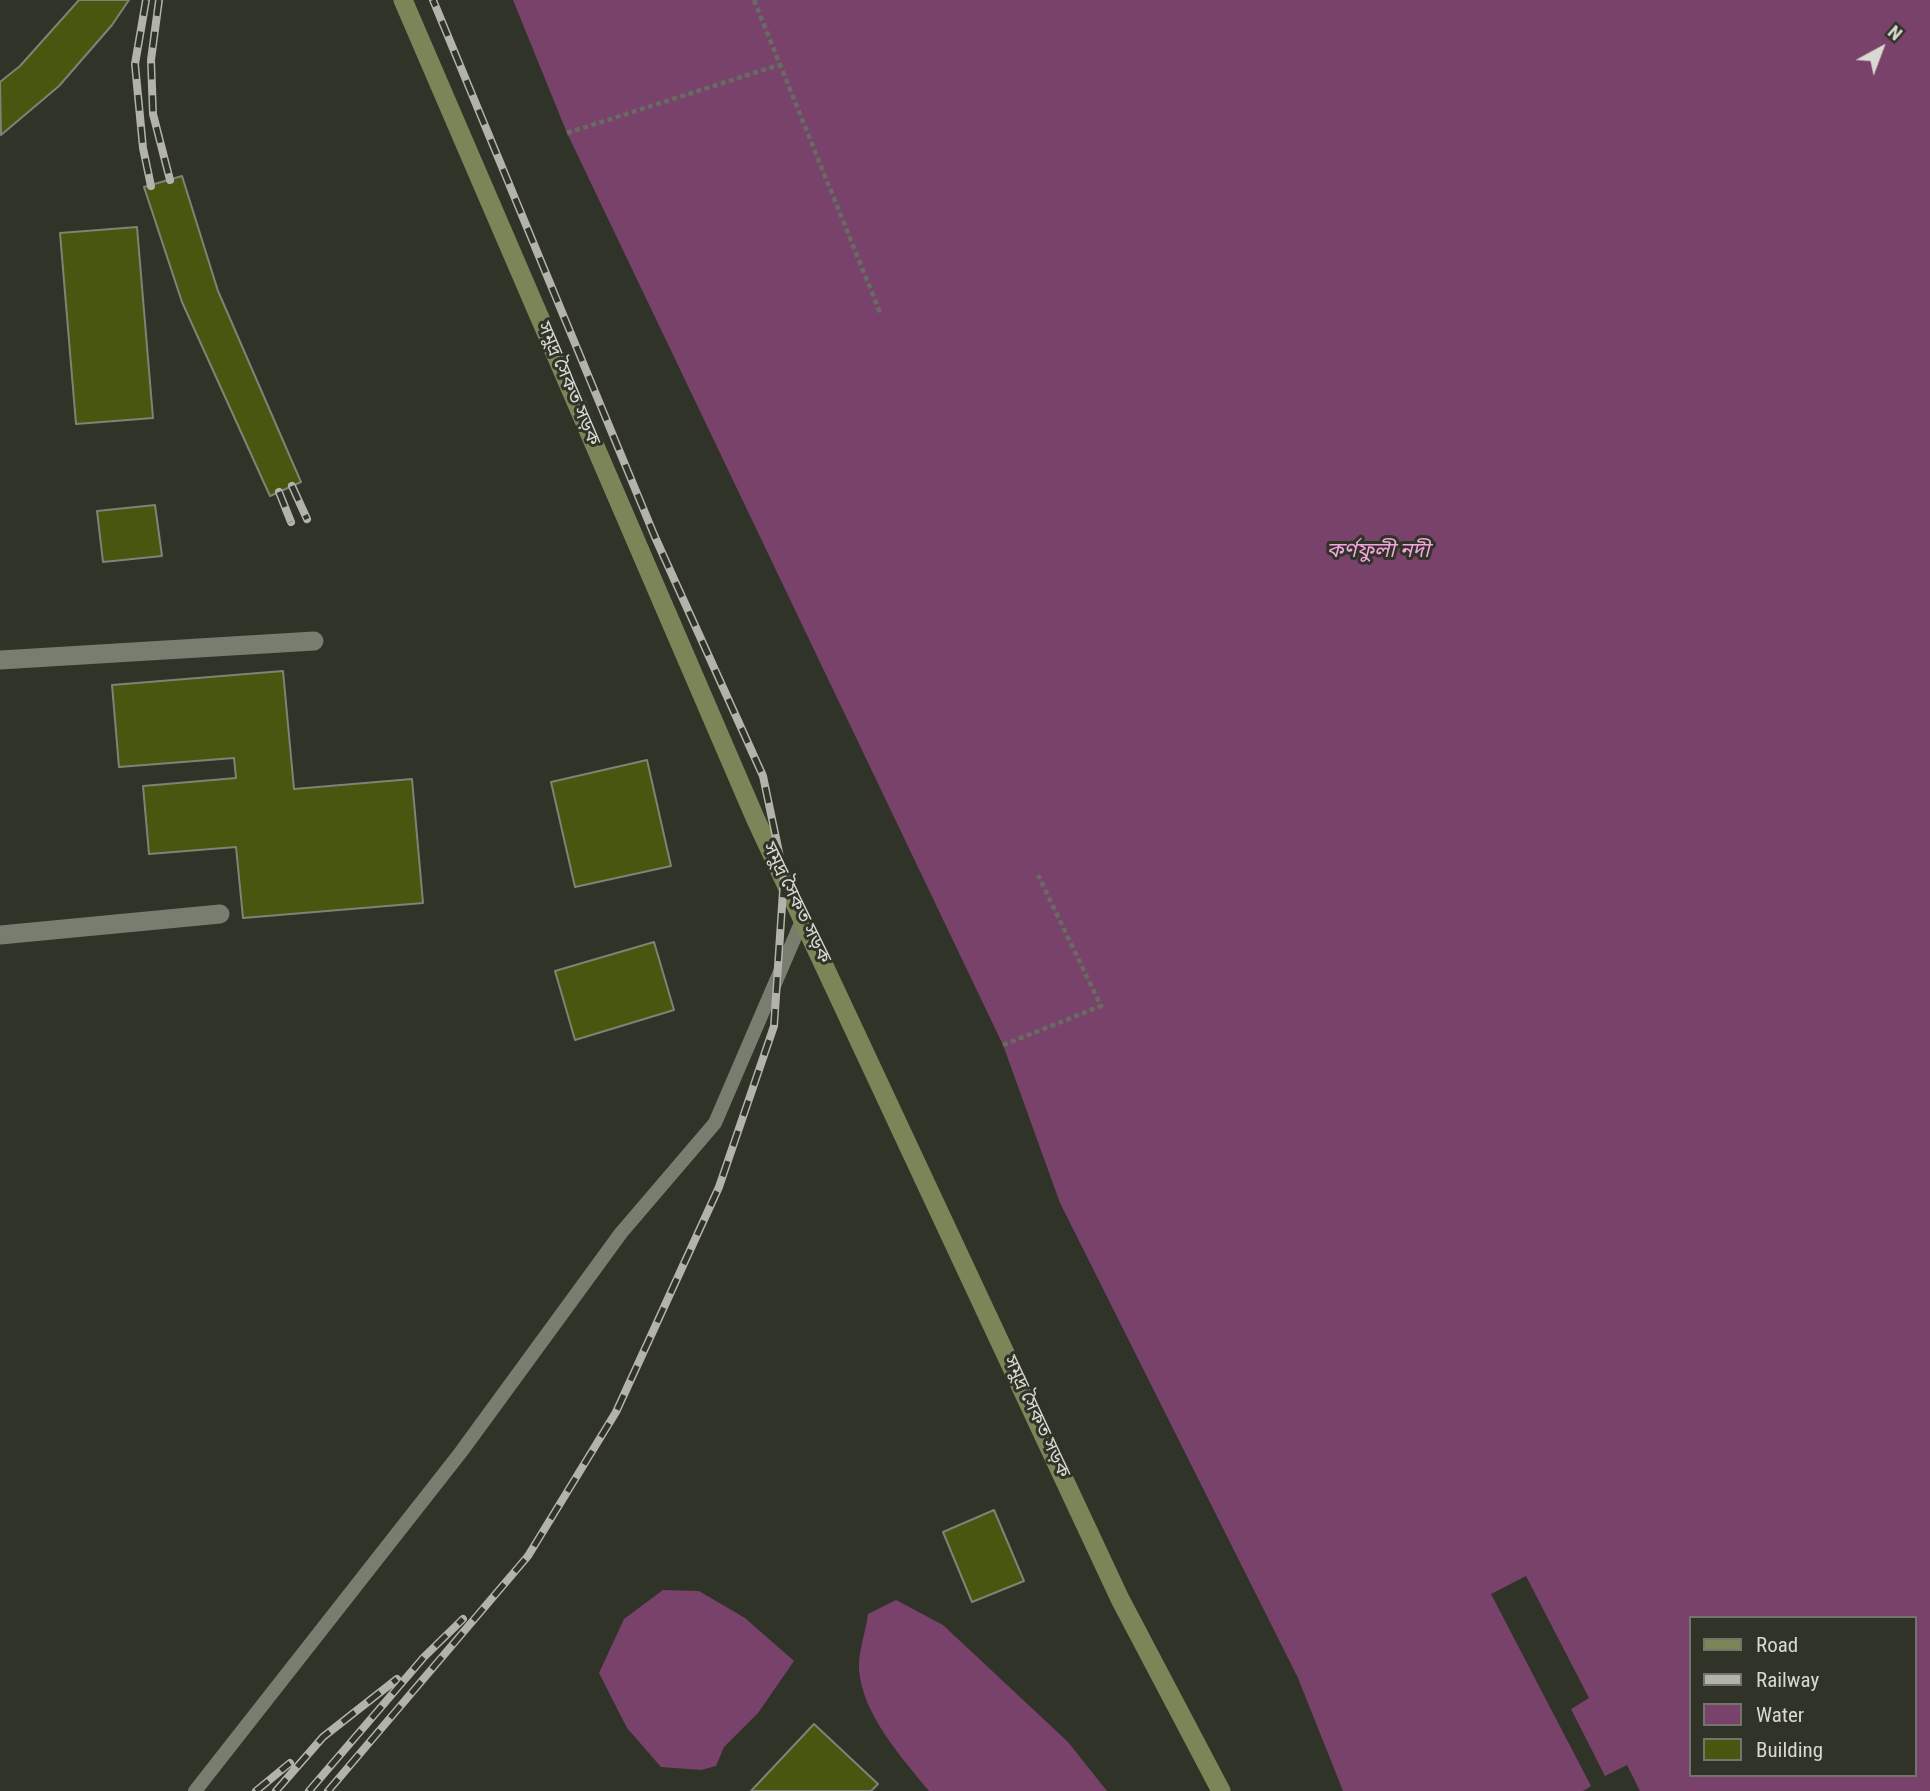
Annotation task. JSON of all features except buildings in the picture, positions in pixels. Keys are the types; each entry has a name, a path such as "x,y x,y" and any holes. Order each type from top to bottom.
{"main road":[{"name":"সমুদ্র সৈকত সড়ক","path":"402,0 751,807 1120,1599 1220,1791"}],"street":[{"path":"0,660 314,641"},
{"path":"0,935 220,914"}],"lane":[{"path":"195,1791 461,1452 621,1233 715,1123 804,916"}],"path":[{"path":"754,0 881,315"},
{"path":"567,133 779,65"},
{"path":"1003,1045 1101,1006 1038,875"}],"water":[{"name":"কর্ণফুলী নদী","path":"513,0 1930,0 1930,1791 1343,1791 1298,1678 1060,1203 1003,1045 567,133"},
{"path":"663,1590 699,1591 745,1618 794,1661 758,1713 724,1747 716,1766 701,1770 661,1767 627,1728 599,1673 624,1619"},
{"path":"896,1600 943,1625 1068,1742 1107,1791 929,1791 875,1719 867,1702 859,1669 868,1614"}],"pier":[{"path":"1526,1576 1589,1698 1571,1709 1605,1776 1627,1765 1640,1791 1583,1791 1591,1786 1491,1594"}],"railway":[{"path":"146,0 135,64 143,148 151,186"},
{"path":"159,0 151,60 153,114 170,180"},
{"path":"328,1791 528,1556 616,1412 719,1187 774,1026 784,876 763,776 655,537 433,0"},
{"path":"292,486 307,519"},
{"path":"279,492 291,522"},
{"path":"309,1791 424,1657 463,1619"},
{"path":"276,1791 323,1737 397,1679"},
{"path":"256,1791 290,1763"}]}
